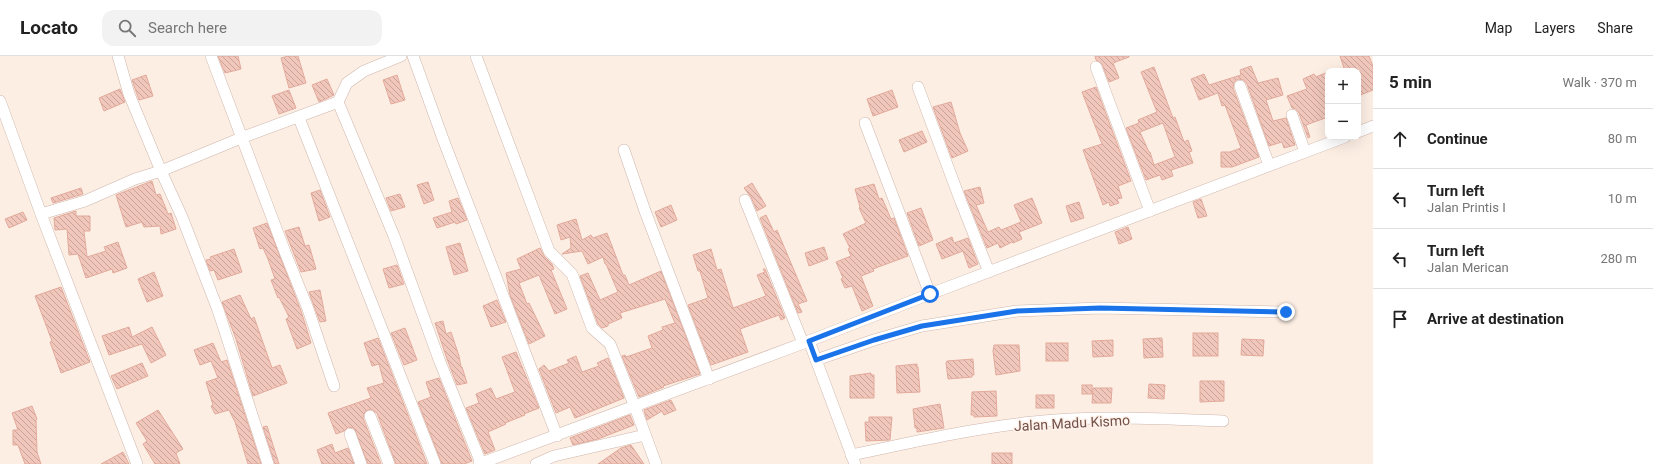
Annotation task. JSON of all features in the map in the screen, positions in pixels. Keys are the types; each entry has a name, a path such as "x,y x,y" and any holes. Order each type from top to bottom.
{"street":[{"path":"118,56 129,94 182,217 218,310 268,464"},
{"path":"211,56 284,252 308,309 334,386"},
{"path":"41,214 85,201 135,179 338,102 347,83 364,71 401,56"},
{"path":"413,56 443,139 557,436"},
{"path":"476,56 548,251 572,274 592,328 610,344 656,464"},
{"path":"1096,67 1150,211"},
{"path":"1240,86 1269,165"},
{"path":"918,87 989,272"},
{"path":"0,101 41,214 137,464"},
{"path":"338,102 394,236 440,362 480,464 709,379 1336,140"},
{"path":"1292,115 1305,152"},
{"path":"299,118 436,464"},
{"path":"865,123 930,294"},
{"path":"1361,131 1373,126"},
{"path":"624,150 645,211 709,379"},
{"path":"745,200 806,342 816,360 853,459"},
{"path":"816,360 874,340 922,326 1017,311 1100,308 1286,312"},
{"path":"370,416 389,464"},
{"name":"Jalan Madu Kismo","path":"853,459 944,436 1033,422 1092,419 1223,421"},
{"path":"350,434 361,464"},
{"path":"536,464 554,456 645,435"}],"building":[{"path":"218,56 238,56 241,69 225,73"},
{"path":"298,56 306,83 289,88 281,58"},
{"path":"1095,56 1129,57 1113,63 1119,78 1109,82 1102,64 1096,60"},
{"path":"1340,56 1369,56 1373,66 1373,90 1361,95 1361,68 1344,68"},
{"path":"1251,66 1258,83 1278,78 1283,95 1266,100 1273,121 1286,118 1295,145 1284,148 1282,142 1269,146 1247,84 1244,80 1238,79 1234,82 1233,88 1259,157 1232,167 1221,167 1221,152 1230,152 1241,148 1225,105 1222,106 1218,93 1199,100 1191,79 1204,74 1209,85 1241,75 1240,70"},
{"path":"1154,67 1173,118 1175,117 1184,142 1188,140 1192,151 1189,152 1193,163 1171,170 1173,176 1162,180 1160,175 1146,180 1126,128 1139,123 1138,120 1157,112 1141,72","holes":["1163,123 1175,157 1154,165 1150,152 1140,132"]},
{"path":"1325,73 1325,118 1306,125 1310,137 1308,138 1299,113 1296,109 1292,108 1287,96 1307,89 1303,79 1314,74 1316,77"},
{"path":"146,75 153,96 139,100 132,80"},
{"path":"397,75 405,100 391,104 383,80"},
{"path":"327,79 334,95 319,102 312,85"},
{"path":"1096,87 1131,181 1118,186 1122,198 1117,199 1119,203 1110,206 1109,202 1103,205 1083,150 1102,144 1082,92"},
{"path":"120,89 125,102 104,111 99,98"},
{"path":"289,90 296,108 279,114 272,96"},
{"path":"892,90 898,107 873,116 867,99"},
{"path":"951,102 960,133 968,151 952,158 933,107"},
{"path":"922,131 927,142 904,152 899,140"},
{"path":"152,181 156,195 160,194 168,214 171,213 176,229 161,234 160,226 144,227 142,222 126,227 116,195"},
{"path":"428,182 434,200 424,204 417,185"},
{"path":"752,183 766,206 757,211 751,197 744,188"},
{"path":"874,184 879,199 882,198 891,219 894,218 908,256 873,269 874,271 861,276 873,306 862,311 852,286 845,288 841,279 843,278 836,262 851,256 848,249 850,248 843,234 866,223 859,208 855,189"},
{"path":"980,187 984,203 976,205 988,232 999,227 1001,230 1021,222 1014,205 1032,198 1042,223 1019,232 1022,239 1000,248 998,243 987,248 964,191"},
{"path":"81,188 83,194 53,203 51,198"},
{"path":"320,190 330,217 319,221 311,193"},
{"path":"400,194 405,207 391,211 386,198"},
{"path":"458,198 467,220 437,228 433,218 452,212 449,201"},
{"path":"1201,199 1207,216 1198,218 1193,202"},
{"path":"1079,202 1084,218 1071,222 1066,206"},
{"path":"671,205 677,220 661,227 655,212"},
{"path":"921,208 933,240 919,246 907,213"},
{"path":"76,211 76,216 90,216 90,231 84,231 87,257 106,251 104,247 118,242 127,268 113,273 112,269 86,278 78,254 69,255 67,229 55,230 54,218"},
{"path":"23,212 27,220 9,228 5,219"},
{"path":"766,215 774,232 777,230 807,301 798,304 802,312 798,313 760,218"},
{"path":"576,219 582,240 591,235 593,238 607,233 623,275 625,275 629,285 661,271 700,374 663,386 664,387 639,397 622,356 625,355 626,357 652,348 648,336 663,330 662,327 675,323 665,299 620,313 622,318 608,324 608,326 602,328 598,324 580,276 588,273 600,300 618,292 603,257 588,264 582,251 562,254 571,248 570,237 561,240 557,225"},
{"path":"267,223 301,311 311,343 297,349 286,319 289,317 279,297 278,298 271,280 275,279 268,259 263,248 260,249 253,228"},
{"path":"299,227 305,246 309,245 316,269 301,272 285,231"},
{"path":"1128,227 1132,239 1119,244 1115,232"},
{"path":"952,237 954,243 968,238 978,264 969,268 963,251 942,259 936,244"},
{"path":"460,243 468,271 454,275 446,247"},
{"path":"824,247 828,259 809,266 805,253"},
{"path":"540,248 544,256 552,264 554,269 551,270 567,309 555,314 539,275 519,283 527,304 529,303 545,336 529,344 510,295 506,273 521,269 517,259"},
{"path":"234,249 242,272 218,280 214,270 210,271 206,260 211,259 210,257"},
{"path":"711,249 717,270 721,269 733,308 766,296 757,275 765,272 763,269 765,269 785,318 781,320 779,315 740,329 748,352 711,365 688,305 708,298 700,271 698,271 693,255"},
{"path":"397,265 404,284 389,288 383,269"},
{"path":"154,272 163,296 147,302 138,279"},
{"path":"61,287 90,362 61,373 50,342 52,341 35,296"},
{"path":"320,290 326,321 320,322 309,292"},
{"path":"240,295 251,319 254,317 272,368 280,365 287,383 253,396 236,339 222,302"},
{"path":"497,300 506,322 491,327 483,306"},
{"path":"443,321 446,334 451,332 467,383 457,385 435,323"},
{"path":"129,327 132,337 152,327 166,355 151,363 142,344 109,355 102,336"},
{"path":"405,328 417,360 404,365 391,333"},
{"path":"1193,333 1218,333 1218,356 1193,356"},
{"path":"378,338 427,464 396,464 377,413 371,409 365,411 363,418 381,464 368,464 354,428 348,427 344,431 336,434 328,413 371,398 367,388 384,383 379,364 372,366 364,343"},
{"path":"1162,338 1163,357 1144,358 1143,339"},
{"path":"1242,339 1264,340 1263,356 1241,355"},
{"path":"1113,340 1113,356 1093,357 1092,341"},
{"path":"213,343 221,362 227,360 261,464 248,464 235,422 229,410 215,414 211,406 213,405 206,382 218,378 211,361 200,365 194,350"},
{"path":"1046,343 1068,343 1068,361 1046,361"},
{"path":"994,345 1019,345 1020,371 996,375 993,351"},
{"path":"516,352 539,408 488,432 495,450 485,454 466,408 479,403 476,394 491,388 496,399 515,392 502,357"},
{"path":"576,356 582,372 599,366 597,363 608,358 624,398 575,418 570,407 556,413 539,369 544,365 549,371 569,363 567,360"},
{"path":"973,359 974,375 972,375 972,377 948,379 947,361"},
{"path":"142,363 148,376 117,389 111,376"},
{"path":"917,364 920,392 897,393 896,366"},
{"path":"871,373 871,375 874,375 874,398 850,398 850,376"},
{"path":"439,378 472,461 464,464 442,464 418,402 431,397 426,382"},
{"path":"1200,381 1224,381 1224,401 1200,402"},
{"path":"1149,384 1165,385 1164,399 1148,398"},
{"path":"1082,385 1092,385 1092,394 1082,394"},
{"path":"1093,388 1112,388 1111,403 1092,403"},
{"path":"996,391 997,416 974,417 974,415 971,415 972,392"},
{"path":"1036,395 1054,395 1054,408 1036,408"},
{"path":"671,400 676,410 664,415 662,411 647,420 644,410"},
{"path":"940,404 944,428 917,432 917,428 915,428 913,409"},
{"path":"32,406 37,419 37,452 41,464 25,464 18,445 13,445 13,430 18,430 12,413"},
{"path":"158,410 183,449 176,453 180,464 155,464 143,444 147,441 136,423"},
{"path":"630,415 634,425 598,439 573,445 570,438"},
{"path":"869,417 892,417 890,440 866,441 865,422 869,422"},
{"path":"267,426 279,464 275,464 263,427"},
{"path":"332,444 335,453 348,448 354,464 322,464 317,450"},
{"path":"631,445 644,464 598,464 621,448"},
{"path":"123,452 129,464 101,464"},
{"path":"992,453 1012,453 1012,464 992,464"}],"route":[{"path":"930,294 809,341 816,360 874,340 922,326 1017,311 1100,308 1286,312"}]}
